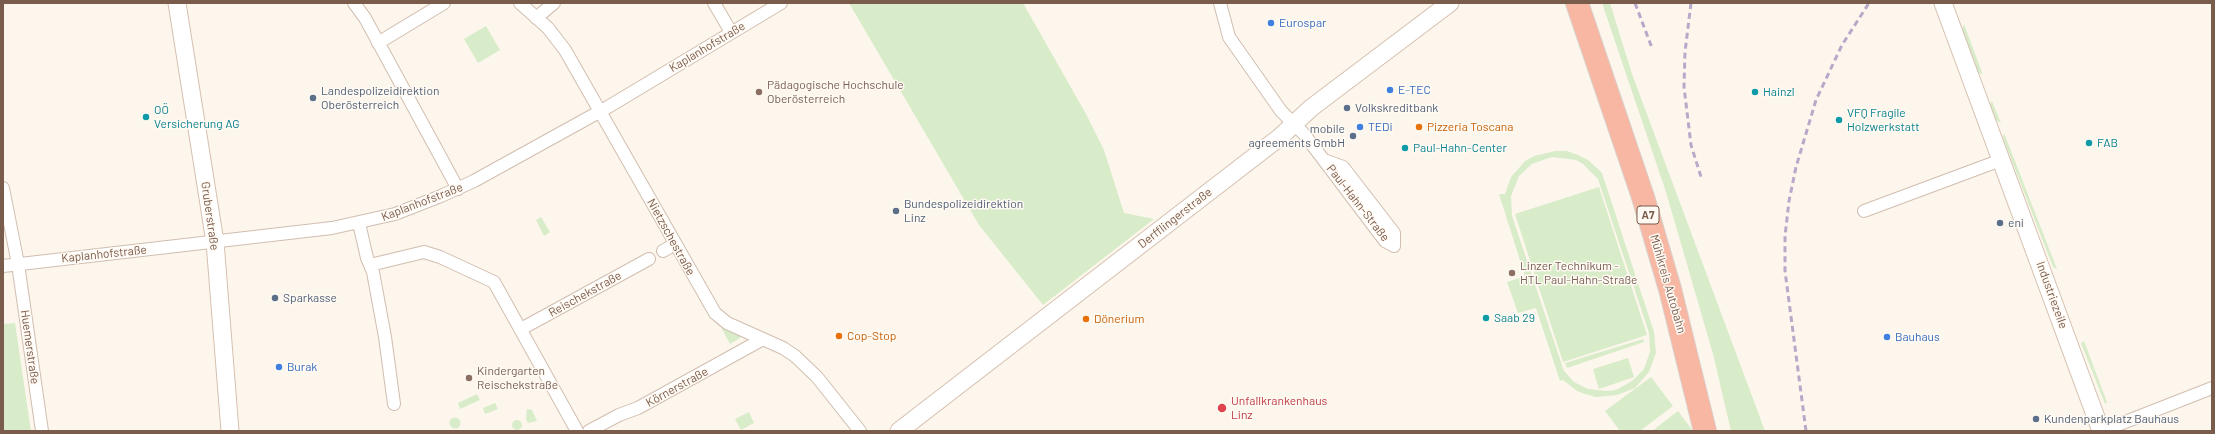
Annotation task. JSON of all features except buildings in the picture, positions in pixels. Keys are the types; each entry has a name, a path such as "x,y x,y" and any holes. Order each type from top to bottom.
{"highway":[{"name":"Mühlkreis Autobahn","path":"1577,3 1643,197 1670,289 1705,431"},
{"name":"Mühlkreis Autobahn","path":"1592,3 1638,135 1673,249 1698,338 1720,431"}],"main road":[{"name":"Gruberstraße","path":"177,3 215,242 230,431"},
{"name":"Derfflingerstraße","path":"899,431 1273,143 1311,108 1450,3"},
{"name":"Industriezeile","path":"1943,3 2102,431"}],"street":[{"path":"354,3 378,43 458,189"},
{"path":"378,43 444,3"},
{"name":"Nietzschestraße","path":"520,3 548,28 564,50 715,314 727,323 783,348 810,370 860,431"},
{"path":"536,18 554,3"},
{"path":"714,3 731,32"},
{"name":"Kaplanhofstraße","path":"3,266 215,242 359,223 395,214 458,189 599,112 781,3"},
{"name":"Paul-Hahn-Straße","path":"1220,3 1230,37 1281,111 1324,160 1385,241 1394,246 1394,233 1343,167 1324,160"},
{"path":"1864,211 2001,160"},
{"name":"Huemerstraße","path":"3,188 18,264 42,431"},
{"path":"359,223 370,265 385,337 394,404"},
{"path":"663,251 675,244"},
{"path":"370,265 424,252 447,260 494,282 577,431"},
{"name":"Reischekstraße","path":"521,329 649,259"},
{"name":"Körnerstraße","path":"589,431 618,415 638,408 764,340"},
{"path":"2102,431 2212,388"}],"green space":[{"path":"849,3 1023,3 1086,114 1104,150 1124,213 1154,219 1043,305 979,225"},
{"path":"1602,3 1610,3 1632,74 1765,431 1731,431 1713,354 1666,192"},
{"path":"1964,24 1983,75 1978,72 1962,29"},
{"path":"486,26 500,50 478,63 464,39"},
{"path":"1992,101 2001,123 1996,120 1990,104"},
{"path":"2004,133 2057,269 2053,267 2003,138"},
{"path":"1555,151 1567,151 1588,160 1602,173 1654,332 1656,353 1649,372 1635,388 1617,395 1596,397 1577,391 1563,380 1560,381 1536,308 1518,313 1507,282 1525,276 1499,194 1505,194 1511,177 1525,161 1534,156","holes":["1552,157 1576,160 1583,164 1598,179 1649,333 1650,352 1644,369 1632,381 1616,390 1606,391 1588,389 1574,382 1564,371 1512,216 1511,196 1519,176 1532,164"]},
{"path":"1599,187 1647,335 1563,362 1515,214"},
{"path":"541,217 550,232 544,236 536,220"},
{"path":"15,323 31,431 3,431 3,324"},
{"path":"721,327 741,336 740,338 730,344"},
{"path":"1643,339 1644,342 1567,368 1565,363"},
{"path":"2084,341 2107,402 2105,404 2081,343"},
{"path":"1628,358 1634,377 1599,389 1593,369"},
{"path":"1651,377 1673,406 1640,431 1620,431 1605,411"},
{"path":"477,394 480,400 460,409 458,403"},
{"path":"495,403 498,409 485,414 483,408"},
{"path":"527,409 532,410 537,421 528,423 526,419"},
{"path":"1678,411 1693,431 1652,431"},
{"path":"749,412 754,423 741,430 735,419"},
{"path":"453,418 457,418 459,419 459,427 453,428 450,425 450,421"},
{"path":"515,420 519,420 521,421 521,429 515,430 512,427 512,423"}],"railway":[{"path":"1635,3 1652,48"},
{"path":"1691,3 1685,52 1684,87 1691,145 1702,180"},
{"path":"1806,431 1785,271 1785,236 1789,201 1796,167 1816,100 1842,45 1869,3"}],"place":[{"name":"Eurospar","path":"1271,23"},
{"name":"E-TEC","path":"1390,90"},
{"name":"Pädagogische Hochschule Oberösterreich","path":"759,92"},
{"name":"Hainzl","path":"1755,92"},
{"name":"Landespolizeidirektion Oberösterreich","path":"313,98"},
{"name":"Volkskreditbank","path":"1347,108"},
{"name":"OÖ Versicherung AG","path":"146,117"},
{"name":"VFQ Fragile Holzwerkstatt","path":"1839,120"},
{"name":"TEDi","path":"1360,127"},
{"name":"Pizzeria Toscana","path":"1419,127"},
{"name":"mobile agreements GmbH","path":"1353,136"},
{"name":"FAB","path":"2089,143"},
{"name":"Paul-Hahn-Center","path":"1405,148"},
{"name":"Bundespolizeidirektion Linz","path":"896,211"},
{"name":"eni","path":"2000,223"},
{"name":"Linzer Technikum - HTL Paul-Hahn-Straße","path":"1512,273"},
{"name":"Sparkasse","path":"275,298"},
{"name":"Saab 29","path":"1486,318"},
{"name":"Dönerium","path":"1086,319"},
{"name":"Cop-Stop","path":"839,336"},
{"name":"Bauhaus","path":"1887,337"},
{"name":"Burak","path":"279,367"},
{"name":"Kindergarten Reischekstraße","path":"469,378"},
{"name":"Unfallkrankenhaus Linz","path":"1222,408"},
{"name":"Kundenparkplatz Bauhaus","path":"2036,419"}]}
